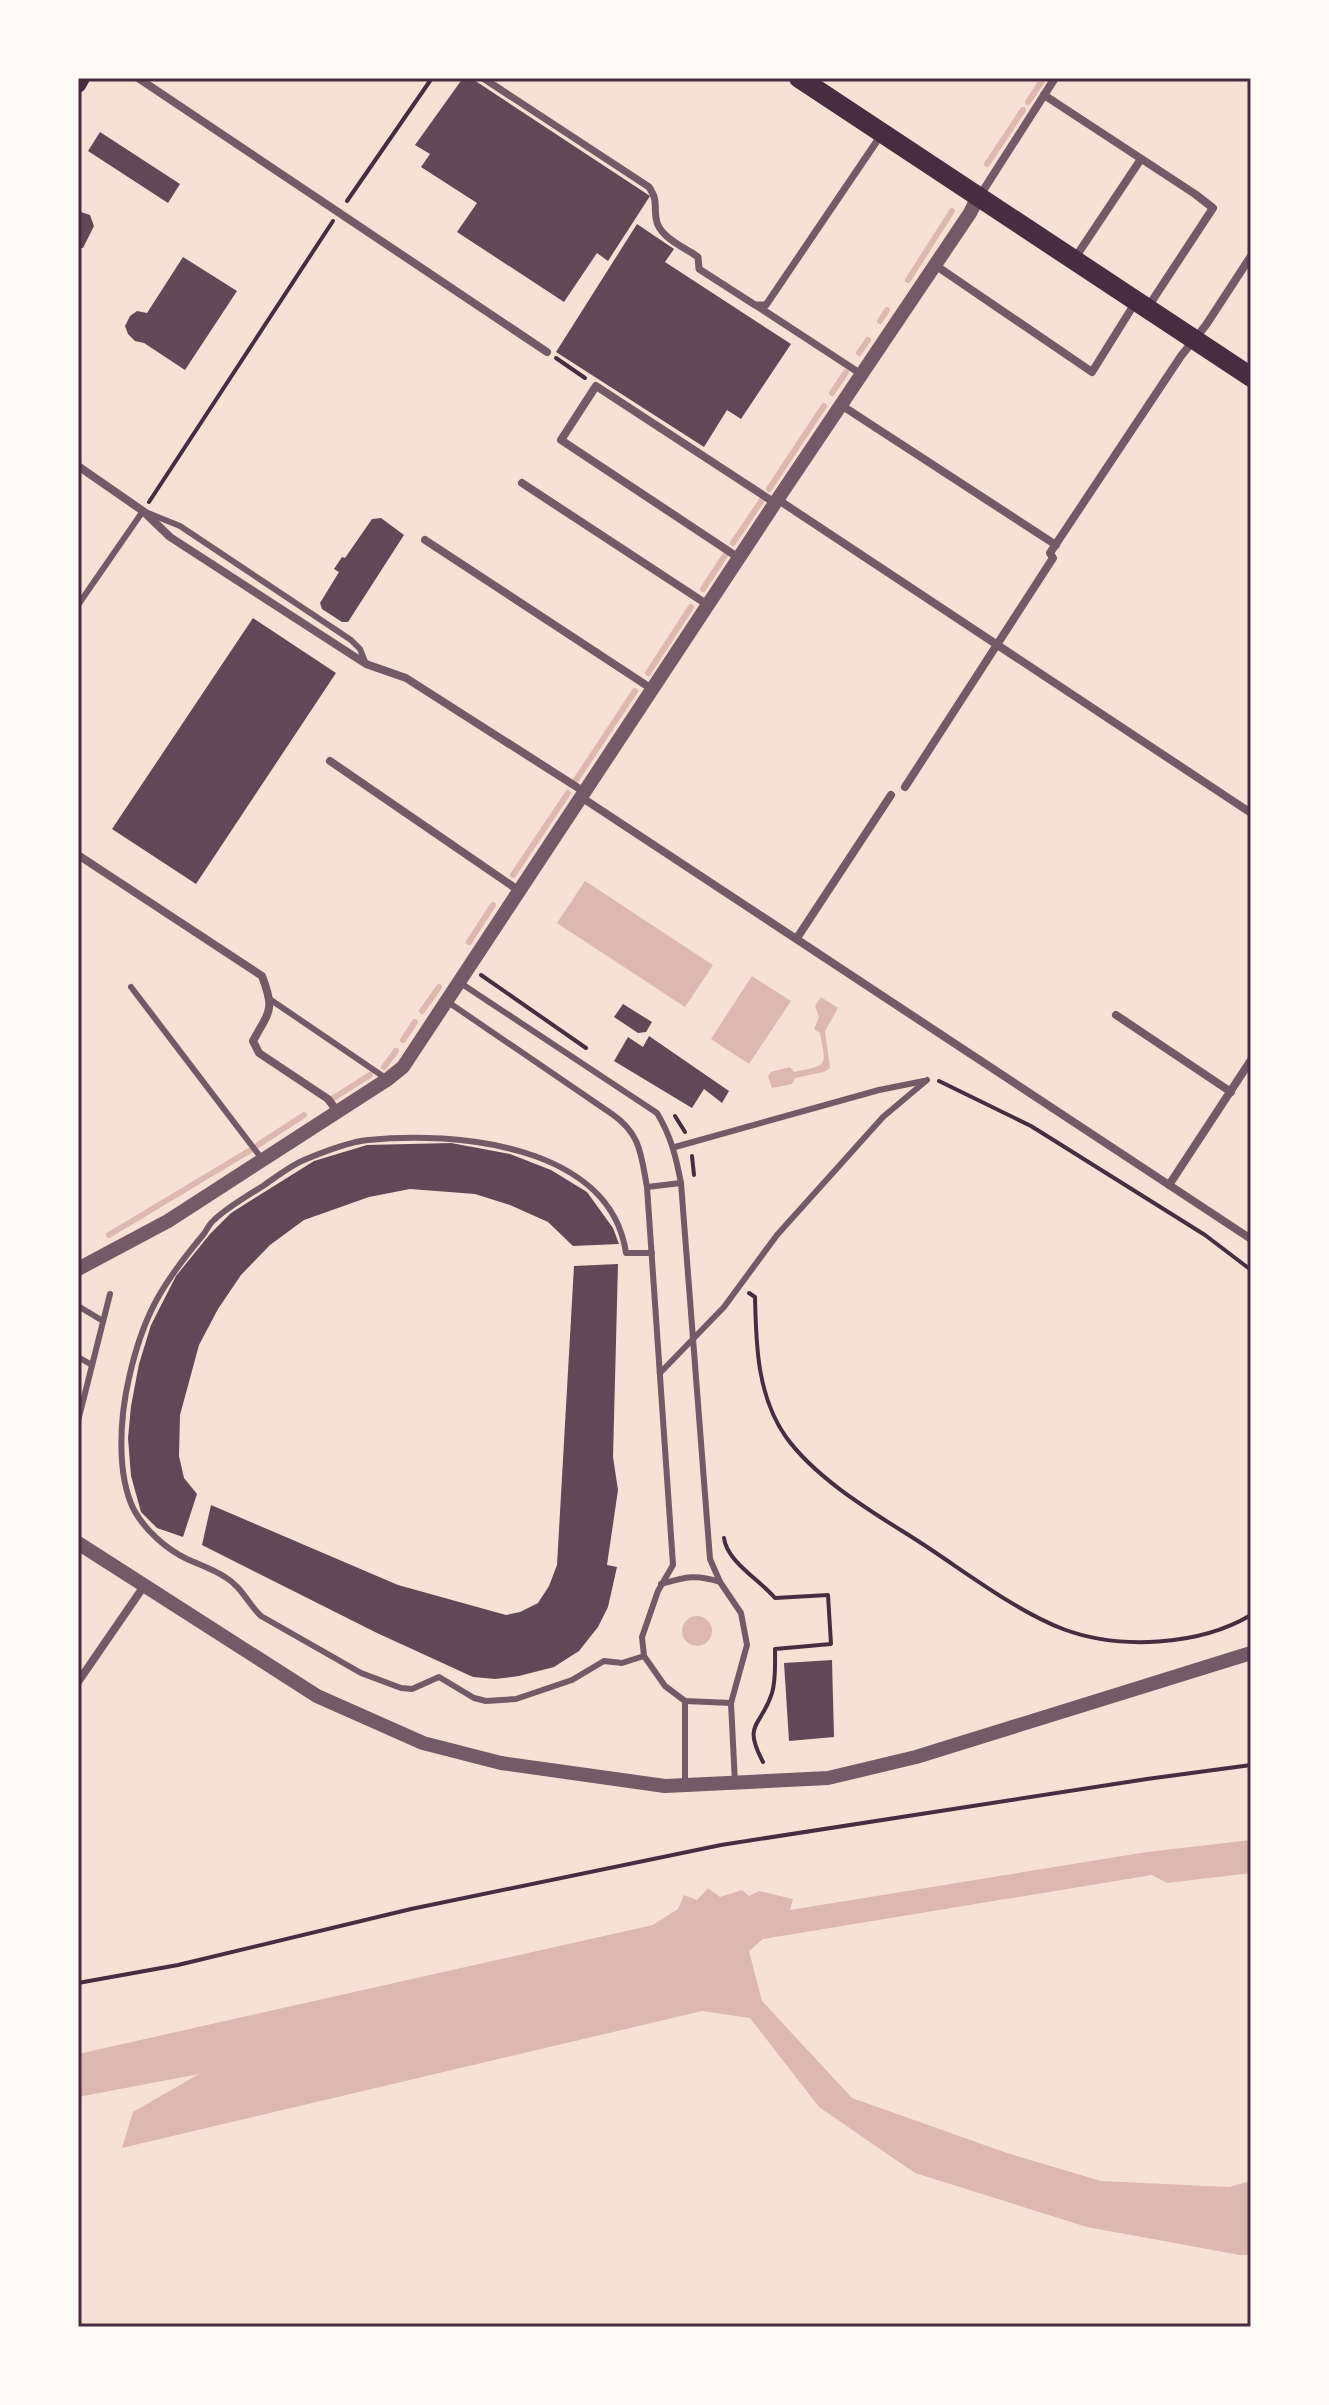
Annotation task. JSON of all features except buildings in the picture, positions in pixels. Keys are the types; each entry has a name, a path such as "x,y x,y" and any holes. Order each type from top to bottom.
{"highway":[{"path":"799,78 1251,377"}],"main road":[{"path":"78,85 82,78"}],"street":[{"path":"138,78 547,352"},
{"path":"483,78 649,187 656,198 656,221 661,233 698,257 699,269 861,375"},
{"path":"78,1269 168,1221 403,1067 935,265 1055,78"},
{"path":"935,265 1092,372 1213,208 1044,95"},
{"path":"755,305 766,305 882,133"},
{"path":"1073,260 1141,159"},
{"path":"905,787 1053,558 1050,553 1251,256"},
{"path":"739,558 561,440 596,386 1251,813"},
{"path":"841,405 1056,545"},
{"path":"78,466 143,511 170,537 366,664 406,678 1251,1239"},
{"path":"522,483 708,605"},
{"path":"425,540 652,689"},
{"path":"330,761 518,890"},
{"path":"797,938 891,795"},
{"path":"78,855 262,976 271,1000 270,1011 253,1041 259,1053 328,1099 336,1113"},
{"path":"1116,1015 1231,1092"},
{"path":"1169,1185 1251,1060"},
{"path":"78,1543 317,1696 423,1743 501,1763 665,1786 828,1778 916,1757 1251,1653"},
{"path":"78,1682 144,1586"}],"lane":[{"path":"78,605 143,511 180,526 351,640 360,649 366,664"},
{"path":"459,982 657,1113 675,1147 681,1183 710,1559 720,1582 741,1613 747,1645 731,1703 735,1783"},
{"path":"131,987 263,1160"},
{"path":"271,1000 388,1079"},
{"path":"447,1001 623,1121 635,1135 647,1187 673,1565 661,1584 642,1637 644,1656 665,1686 685,1701 731,1703"},
{"path":"675,1147 879,1090 927,1080"},
{"path":"660,1373 724,1307 777,1235 883,1117 927,1080"},
{"path":"644,1656 622,1663 604,1661 572,1680 516,1699 486,1701 474,1698 439,1677 412,1689 361,1673 261,1616 240,1588 227,1578 187,1559 153,1534 135,1512 128,1493 124,1476 122,1418 134,1355 143,1327 156,1297 191,1247 213,1221 240,1201 303,1160 343,1147 366,1140 444,1137 524,1152 561,1166 599,1196 624,1238 626,1253 652,1253"},
{"path":"647,1187 681,1183"},
{"path":"78,1417 110,1294"},
{"path":"78,1306 103,1321"},
{"path":"78,1357 92,1365"},
{"path":"661,1584 687,1576 720,1582"},
{"path":"685,1701 685,1786"}],"path":[{"path":"143,511 339,212 432,78"},
{"path":"547,352 596,386"},
{"path":"927,1080 941,1082 1031,1126 1205,1235 1251,1270"},
{"path":"748,1293 755,1297 756,1347 763,1386 784,1434 821,1473 875,1514 1033,1615 1077,1633 1152,1643 1184,1640 1219,1630 1251,1615"},
{"path":"763,1762 753,1744 752,1728 767,1706 773,1688 775,1649 831,1644 828,1595"},
{"path":"78,1983 178,1965 411,1909 721,1845 1251,1765"}],"shaded area":[{"path":"585,881 713,965 685,1007 557,923"},
{"path":"752,976 791,1001 749,1064 711,1039"},
{"path":"821,997 838,1008 825,1031 830,1068 795,1078 792,1084 772,1088 768,1076 771,1072 790,1067 794,1072 822,1063 820,1033 814,1029 819,1017 815,1006"},
{"path":"697,1616 703,1617 711,1625 711,1637 703,1645 697,1646 691,1645 683,1637 682,1631 683,1625 691,1617"},
{"path":"1251,1840 1251,1873 1167,1883 1152,1875 763,1939 749,1951 762,2001 852,2098 1007,2153 1101,2181 1229,2187 1251,2181 1251,2255 1087,2227 915,2173 819,2107 750,2018 702,2011 122,2148 133,2112 199,2074 78,2097 78,2054 653,1925 678,1909 684,1895 697,1900 708,1888 720,1897 742,1890 749,1896 759,1891 793,1899 790,1910 1147,1852"}],"waterway":[{"path":"1028,102 1042,81"},
{"path":"987,164 1023,110"},
{"path":"908,280 952,211"},
{"path":"880,321 887,310"},
{"path":"859,353 868,340"},
{"path":"832,393 846,372"},
{"path":"769,489 824,406"},
{"path":"733,543 762,500"},
{"path":"703,589 726,554"},
{"path":"648,673 691,607"},
{"path":"576,780 635,691"},
{"path":"513,875 568,793"},
{"path":"469,942 493,905"},
{"path":"422,1011 439,987"},
{"path":"403,1040 415,1022"},
{"path":"384,1067 396,1051"},
{"path":"332,1099 370,1075"},
{"path":"258,1145 304,1115"},
{"path":"109,1235 249,1151"}]}
